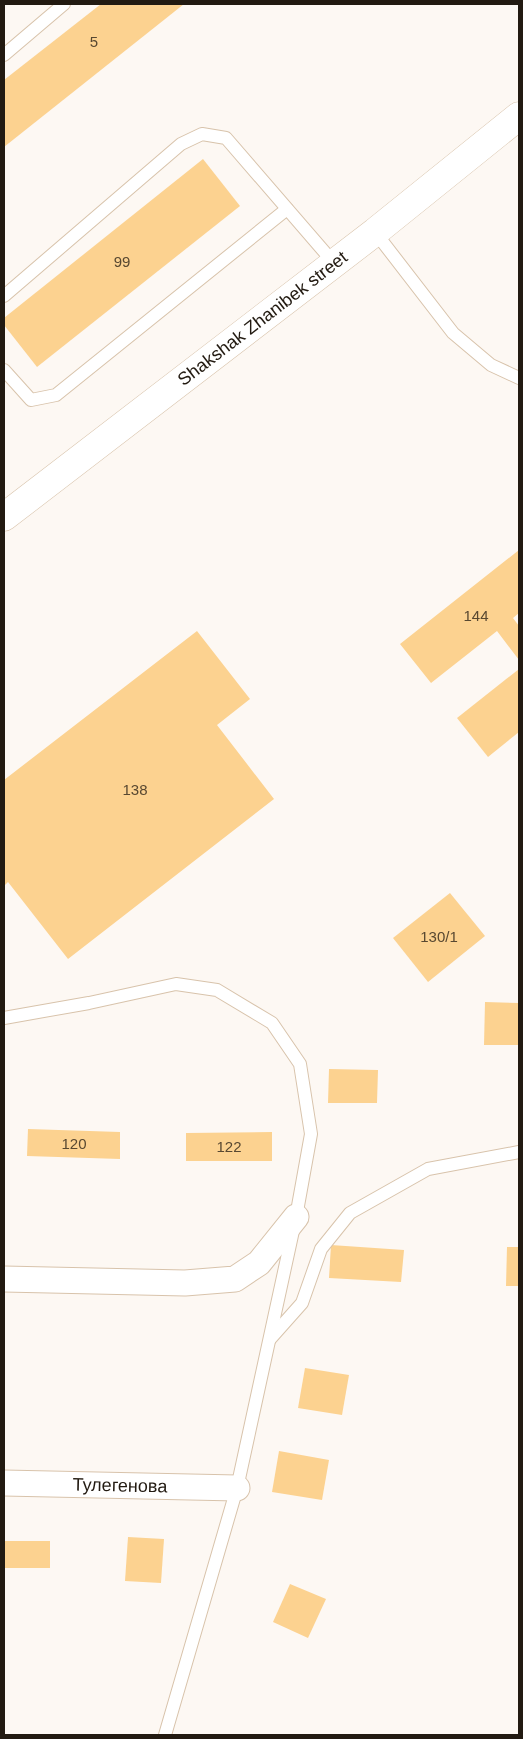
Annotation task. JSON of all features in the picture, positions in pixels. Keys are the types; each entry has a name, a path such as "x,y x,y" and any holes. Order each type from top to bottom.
{"main road":[{"name":"Shakshak Zhanibek street","path":"4,517 375,232 519,116"}],"street":[{"path":"4,1279 185,1283 236,1279 259,1262 296,1217"},
{"name":"Тулегенова","path":"4,1483 237,1488"}],"lane":[{"path":"4,55 64,4"},
{"path":"4,296 181,144 202,134 226,138 334,263"},
{"path":"4,370 31,400 56,395 287,209"},
{"path":"375,232 453,332 490,365 519,378"},
{"path":"4,1018 89,1003 176,984 217,990 272,1023 300,1064 311,1134 296,1217 237,1488 165,1735"},
{"path":"270,1339 302,1303 321,1249 350,1213 428,1169 519,1152"}],"building":[{"path":"101,4 184,4 4,147 4,80"},
{"path":"203,159 240,206 37,367 4,325 4,318"},
{"path":"519,550 519,613 513,618 519,626 519,660 497,631 431,683 400,644"},
{"path":"197,631 250,699 217,725 274,799 68,959 8,882 4,886 4,780"},
{"path":"519,669 519,732 488,757 457,718"},
{"path":"450,893 485,936 428,982 393,938"},
{"path":"485,1002 519,1003 519,1045 484,1045"},
{"path":"329,1069 378,1070 377,1103 328,1103"},
{"path":"28,1129 120,1132 120,1159 27,1156"},
{"path":"272,1132 272,1161 186,1161 186,1133"},
{"path":"331,1245 404,1250 401,1282 329,1278"},
{"path":"507,1247 519,1247 519,1286 506,1286"},
{"path":"305,1368 349,1375 342,1415 298,1408"},
{"path":"279,1451 329,1460 322,1500 272,1492"},
{"path":"128,1537 164,1539 161,1583 125,1581"},
{"path":"4,1541 50,1541 50,1568 4,1568"},
{"path":"290,1584 326,1599 308,1638 273,1622"}]}
